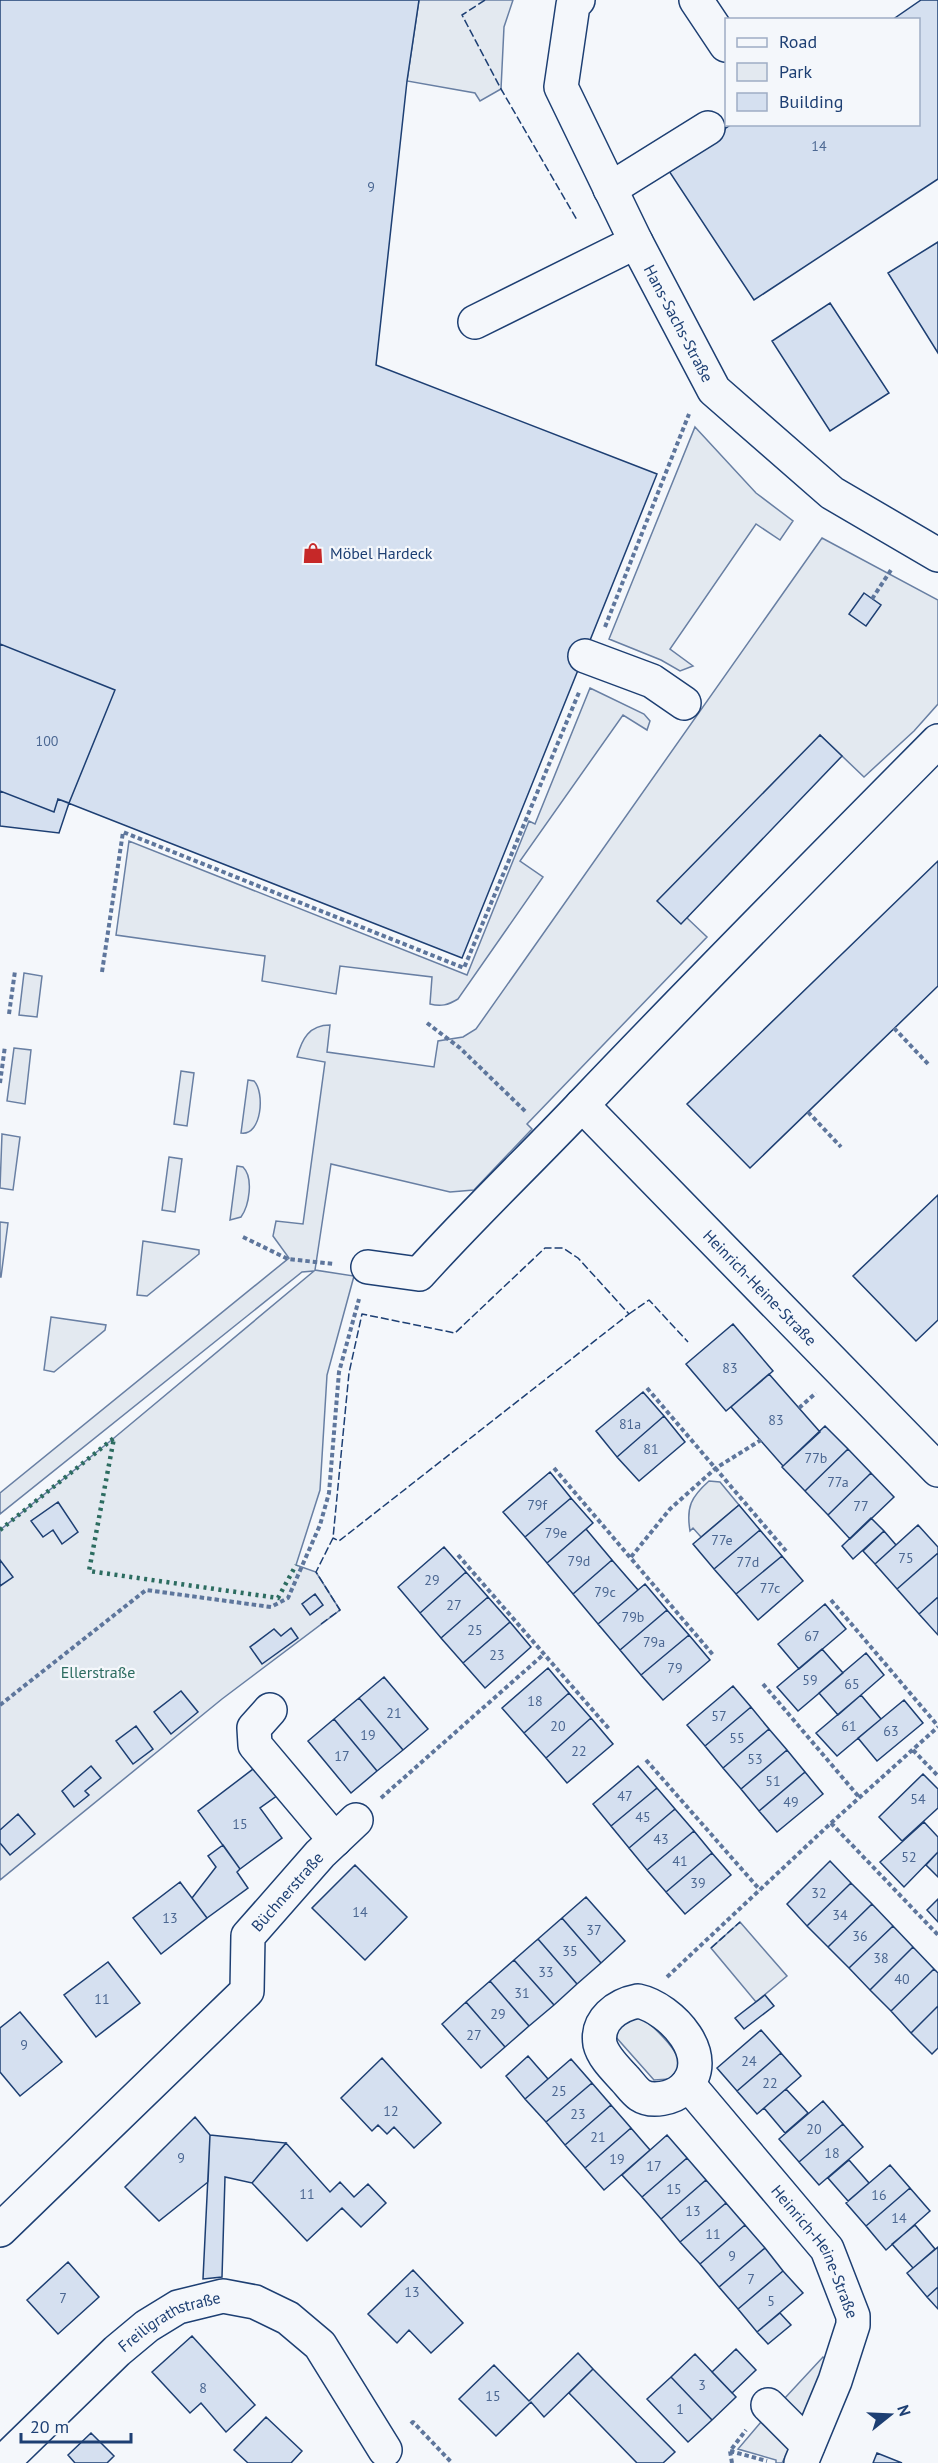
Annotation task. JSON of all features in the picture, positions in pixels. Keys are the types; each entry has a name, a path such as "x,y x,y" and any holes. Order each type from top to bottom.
{"street":[{"name":"Hans-Sachs-Straße","path":"578,0 573,5 561,87 636,243 714,390 832,493 938,555"},
{"path":"696,0 725,44"},
{"path":"610,189 708,128"},
{"path":"475,322 636,243"},
{"path":"589,657 652,681 684,703"},
{"path":"368,1268 419,1274 478,1209 582,1105 654,1028 938,741"},
{"name":"Heinrich-Heine-Straße","path":"582,1105 938,1470"},
{"path":"270,1710 254,1728 255,1745 345,1830"},
{"name":"Büchnerstraße","path":"0,2230 247,1992 248,1936 345,1830"},
{"name":"Heinrich-Heine-Straße","path":"688,2084 827,2248 853,2316 853,2325 835,2382 804,2454"},
{"name":"Freiligrathstraße","path":"2,2463 117,2351 147,2326 178,2307 223,2296 255,2301 288,2318 320,2345 385,2450"},
{"name":"Heinrich-Heine-Straße","path":"768,2405 804,2454"}],"path":[{"path":"102,972 123,832 464,968 690,411"},
{"path":"872,599 891,570"},
{"path":"9,1014 15,971"},
{"path":"426,1023 460,1048 526,1113"},
{"path":"894,1028 928,1065"},
{"path":"0,1083 5,1046"},
{"path":"808,1112 841,1147"},
{"path":"0,1705 146,1590 271,1607 288,1598 320,1525 329,1493 339,1372 368,1268 288,1259 243,1237"},
{"path":"647,1388 786,1551"},
{"path":"799,1408 820,1390"},
{"path":"631,1557 669,1509 716,1468 761,1440"},
{"path":"554,1468 714,1656"},
{"path":"458,1555 610,1730"},
{"path":"671,1971 938,1727 831,1600"},
{"path":"345,1830 544,1654"},
{"path":"763,1684 860,1797"},
{"path":"913,1750 938,1776"},
{"path":"646,1760 759,1890"},
{"path":"831,1823 938,1935"},
{"path":"413,2422 452,2463"},
{"path":"730,2451 772,2463"}],"green space":[{"path":"419,0 513,0 504,27 501,89 480,101 475,93 407,81"},
{"path":"695,427 756,493 793,521 780,540 756,524 670,649 693,666 680,671 661,660 609,639"},
{"name":"Ellerstraße","path":"822,538 938,600 938,704 914,731 864,777 820,735 687,918 707,937 527,1124 532,1129 474,1190 450,1192 331,1164 315,1270 354,1276 327,1375 320,1490 296,1565 316,1572 340,1610 222,1699 0,1880 0,1530 314,1271 302,1272 0,1514 0,1493 289,1258 273,1236 276,1221 303,1224 325,1062 297,1057 301,1044 308,1034 317,1027 330,1025 327,1052 434,1067 438,1041 463,1037 476,1029"},
{"path":"590,688 644,714 650,721 647,730 623,715 520,861 543,877 458,999 448,1004 430,1004 432,977 340,966 336,994 262,981 265,956 116,935 129,841 467,975 529,821 535,824"},
{"path":"24,973 42,976 37,1017 19,1015"},
{"path":"14,1048 31,1050 25,1104 7,1101"},
{"path":"181,1071 194,1073 187,1126 174,1124"},
{"path":"248,1080 254,1081 260,1094 260,1112 253,1128 241,1133"},
{"path":"2,1134 20,1137 13,1190 0,1188"},
{"path":"169,1157 182,1159 175,1212 162,1210"},
{"path":"237,1166 243,1167 246,1172 249,1192 241,1217 230,1220"},
{"path":"0,1222 8,1223 1,1277 0,1277"},
{"path":"143,1241 199,1250 199,1254 147,1296 137,1295"},
{"path":"51,1317 106,1325 105,1330 54,1372 44,1370"},
{"path":"709,1481 720,1482 739,1505 701,1537 693,1528 690,1531 689,1515 691,1503"},
{"path":"740,1922 787,1976 756,2002 711,1948"},
{"path":"624,2016 644,2018 670,2045 678,2058 679,2065 677,2072 670,2079 654,2080 615,2036"},
{"path":"823,2357 828,2361 801,2422 784,2399"},
{"path":"761,2422 772,2423 792,2443 782,2463 776,2463 776,2460 738,2449"}],"building":[{"name":"Möbel Hardeck","path":"0,0 419,0 407,81 376,365 657,474 462,958 58,799 54,812 0,791"},
{"path":"921,0 938,0 938,179 754,300 667,168 729,126 920,126 920,18 895,18"},
{"path":"938,242 938,353 888,273"},
{"path":"830,303 889,393 830,431 772,341"},
{"path":"864,593 881,605 866,626 849,614"},
{"path":"0,644 115,690 69,803 58,799 54,812 0,791"},
{"path":"820,735 842,756 681,924 657,901"},
{"path":"0,791 54,812 58,799 69,803 59,833 0,826"},
{"path":"938,861 938,986 750,1168 687,1104"},
{"path":"938,1195 938,1320 916,1341 853,1276"},
{"path":"733,1324 773,1371 726,1411 686,1364"},
{"path":"769,1374 820,1432 783,1466 731,1407"},
{"path":"643,1392 664,1416 617,1457 596,1431"},
{"path":"664,1416 685,1442 639,1481 617,1457"},
{"path":"825,1426 848,1449 805,1491 782,1467"},
{"path":"848,1449 871,1473 828,1515 805,1491"},
{"path":"550,1472 571,1498 525,1537 503,1512"},
{"path":"871,1473 894,1497 850,1539 828,1515"},
{"path":"571,1498 593,1523 547,1563 525,1537"},
{"path":"58,1502 78,1532 62,1544 53,1530 43,1537 31,1521"},
{"path":"739,1505 760,1530 714,1569 693,1544"},
{"path":"871,1518 884,1531 853,1559 842,1546"},
{"path":"918,1525 938,1547 938,1553 897,1589 875,1564"},
{"path":"586,1529 612,1560 573,1594 547,1563"},
{"path":"760,1530 782,1556 736,1594 714,1569"},
{"path":"884,1531 896,1545 875,1564 863,1551"},
{"path":"444,1547 466,1572 420,1613 398,1587"},
{"path":"938,1553 938,1597 919,1614 897,1589"},
{"path":"782,1556 803,1581 758,1620 736,1594"},
{"path":"0,1560 13,1577 0,1586"},
{"path":"612,1560 638,1590 598,1624 573,1594"},
{"path":"466,1572 488,1597 441,1638 420,1613"},
{"path":"645,1584 667,1610 620,1650 598,1624"},
{"path":"315,1594 323,1605 310,1615 302,1604"},
{"path":"488,1597 510,1622 463,1663 441,1638"},
{"path":"938,1597 938,1635 919,1614"},
{"path":"825,1604 846,1629 799,1669 778,1644"},
{"path":"667,1610 689,1635 641,1675 620,1650"},
{"path":"510,1622 531,1647 485,1688 463,1663"},
{"path":"291,1628 298,1638 262,1664 250,1647 274,1629 281,1636"},
{"path":"689,1635 710,1660 663,1700 641,1675"},
{"path":"822,1649 843,1673 798,1711 777,1687"},
{"path":"866,1653 884,1675 838,1715 819,1693"},
{"path":"548,1668 569,1693 524,1733 502,1708"},
{"path":"384,1677 428,1729 403,1750 359,1698"},
{"path":"733,1686 751,1707 705,1746 687,1725"},
{"path":"181,1691 198,1712 171,1734 154,1712"},
{"path":"569,1693 591,1718 546,1758 524,1733"},
{"path":"861,1695 881,1719 837,1756 816,1733"},
{"path":"359,1698 403,1750 377,1771 334,1719"},
{"path":"904,1700 923,1723 877,1761 858,1738"},
{"path":"751,1707 769,1729 723,1768 705,1746"},
{"path":"591,1718 613,1744 567,1783 546,1758"},
{"path":"334,1719 377,1771 351,1793 308,1741"},
{"path":"136,1726 153,1749 133,1764 116,1741"},
{"path":"769,1729 787,1750 741,1789 723,1768"},
{"path":"787,1750 805,1772 759,1811 741,1789"},
{"path":"91,1766 101,1778 85,1791 89,1795 74,1807 62,1791"},
{"path":"257,1766 278,1795 260,1808 282,1838 240,1869 198,1811"},
{"path":"638,1766 657,1788 611,1826 593,1804"},
{"path":"805,1772 823,1794 777,1832 759,1811"},
{"path":"923,1774 938,1789 938,1808 902,1841 879,1817"},
{"path":"657,1788 675,1809 629,1848 611,1826"},
{"path":"675,1809 694,1831 647,1870 629,1848"},
{"path":"18,1814 35,1834 10,1855 0,1843 0,1830"},
{"path":"924,1822 938,1837 938,1852 904,1887 880,1862"},
{"path":"694,1831 712,1853 666,1892 647,1870"},
{"path":"223,1845 240,1869 237,1872 248,1888 207,1918 192,1898 216,1867 208,1856"},
{"path":"938,1852 938,1877 926,1865"},
{"path":"712,1853 731,1875 685,1914 666,1892"},
{"path":"830,1861 851,1883 807,1926 787,1904"},
{"path":"355,1865 407,1917 365,1960 312,1908"},
{"path":"180,1882 207,1918 161,1954 133,1918"},
{"path":"851,1883 872,1904 828,1947 807,1926"},
{"path":"586,1897 625,1941 601,1963 562,1918"},
{"path":"938,1899 938,1922 927,1910"},
{"path":"872,1904 893,1926 849,1968 828,1947"},
{"path":"562,1918 601,1963 577,1984 538,1939"},
{"path":"893,1926 913,1947 870,1990 849,1968"},
{"path":"538,1939 577,1984 554,2005 514,1960"},
{"path":"913,1947 934,1969 891,2011 870,1990"},
{"path":"514,1960 554,2005 529,2026 490,1981"},
{"path":"108,1962 140,2003 96,2037 64,1995"},
{"path":"934,1969 938,1973 938,2006 911,2033 891,2011"},
{"path":"490,1981 529,2026 505,2047 466,2002"},
{"path":"765,1995 774,2006 744,2029 735,2018"},
{"path":"466,2002 505,2047 481,2068 442,2024"},
{"path":"938,2006 938,2048 932,2054 911,2033"},
{"path":"20,2012 62,2062 20,2096 0,2072 0,2028"},
{"path":"761,2030 781,2053 737,2091 717,2068"},
{"path":"781,2053 801,2076 757,2114 737,2091"},
{"path":"528,2056 548,2079 525,2099 506,2076"},
{"path":"382,2058 441,2123 414,2148 394,2127 387,2134 378,2125 372,2131 341,2098"},
{"path":"571,2059 592,2083 546,2122 525,2099"},
{"path":"592,2083 611,2105 565,2145 546,2122"},
{"path":"786,2089 808,2113 785,2133 764,2108"},
{"path":"823,2101 843,2124 799,2162 779,2139"},
{"path":"611,2105 631,2128 585,2168 565,2145"},
{"path":"195,2117 210,2135 208,2182 159,2221 125,2187"},
{"path":"843,2124 863,2147 819,2185 799,2162"},
{"path":"631,2128 650,2150 604,2190 585,2168"},
{"path":"210,2135 286,2143 252,2183 225,2177 222,2277 203,2279"},
{"path":"667,2135 687,2158 642,2197 622,2175"},
{"path":"286,2143 330,2192 340,2182 354,2197 368,2184 386,2203 361,2227 342,2208 307,2241 252,2183"},
{"path":"687,2158 706,2180 661,2219 642,2197"},
{"path":"849,2160 869,2183 848,2201 828,2178"},
{"path":"890,2165 910,2188 866,2226 846,2203"},
{"path":"706,2180 726,2203 680,2242 661,2219"},
{"path":"910,2188 930,2211 886,2250 866,2226"},
{"path":"726,2203 745,2225 700,2264 680,2242"},
{"path":"745,2225 765,2248 719,2287 700,2264"},
{"path":"915,2225 935,2249 913,2268 892,2244"},
{"path":"938,2247 938,2287 927,2297 907,2273"},
{"path":"765,2248 783,2271 738,2309 719,2287"},
{"path":"68,2262 99,2297 58,2334 27,2300"},
{"path":"413,2270 463,2323 431,2353 409,2330 397,2343 368,2314"},
{"path":"783,2271 803,2293 757,2332 738,2309"},
{"path":"938,2287 938,2309 927,2297"},
{"path":"780,2313 791,2325 768,2344 757,2332"},
{"path":"192,2336 255,2405 226,2432 201,2403 190,2413 152,2372"},
{"path":"736,2349 756,2370 732,2393 712,2372"},
{"path":"578,2353 593,2369 544,2417 531,2402 496,2436 459,2399 494,2365 529,2401"},
{"path":"695,2354 736,2397 712,2420 671,2377"},
{"path":"593,2369 675,2452 663,2463 637,2463 569,2393"},
{"path":"671,2377 712,2420 688,2442 647,2399"},
{"path":"266,2417 302,2451 291,2463 248,2463 234,2450"},
{"path":"91,2433 114,2456 107,2463 75,2463 68,2455"},
{"path":"877,2453 902,2463 873,2463"}],"hedge":[{"path":"0,1530 114,1438 89,1571 278,1598 296,1565"}],"fence":[{"path":"485,0 462,15 501,89 577,220"},
{"path":"321,1624 340,1610 316,1572 333,1538 349,1373 362,1314 455,1333 545,1248 563,1248 578,1258 629,1314 339,1541 333,1538"},
{"path":"629,1314 649,1300 688,1342"},
{"path":"711,1948 740,1922"}],"place":[{"name":"Möbel Hardeck","path":"313,553"}]}
